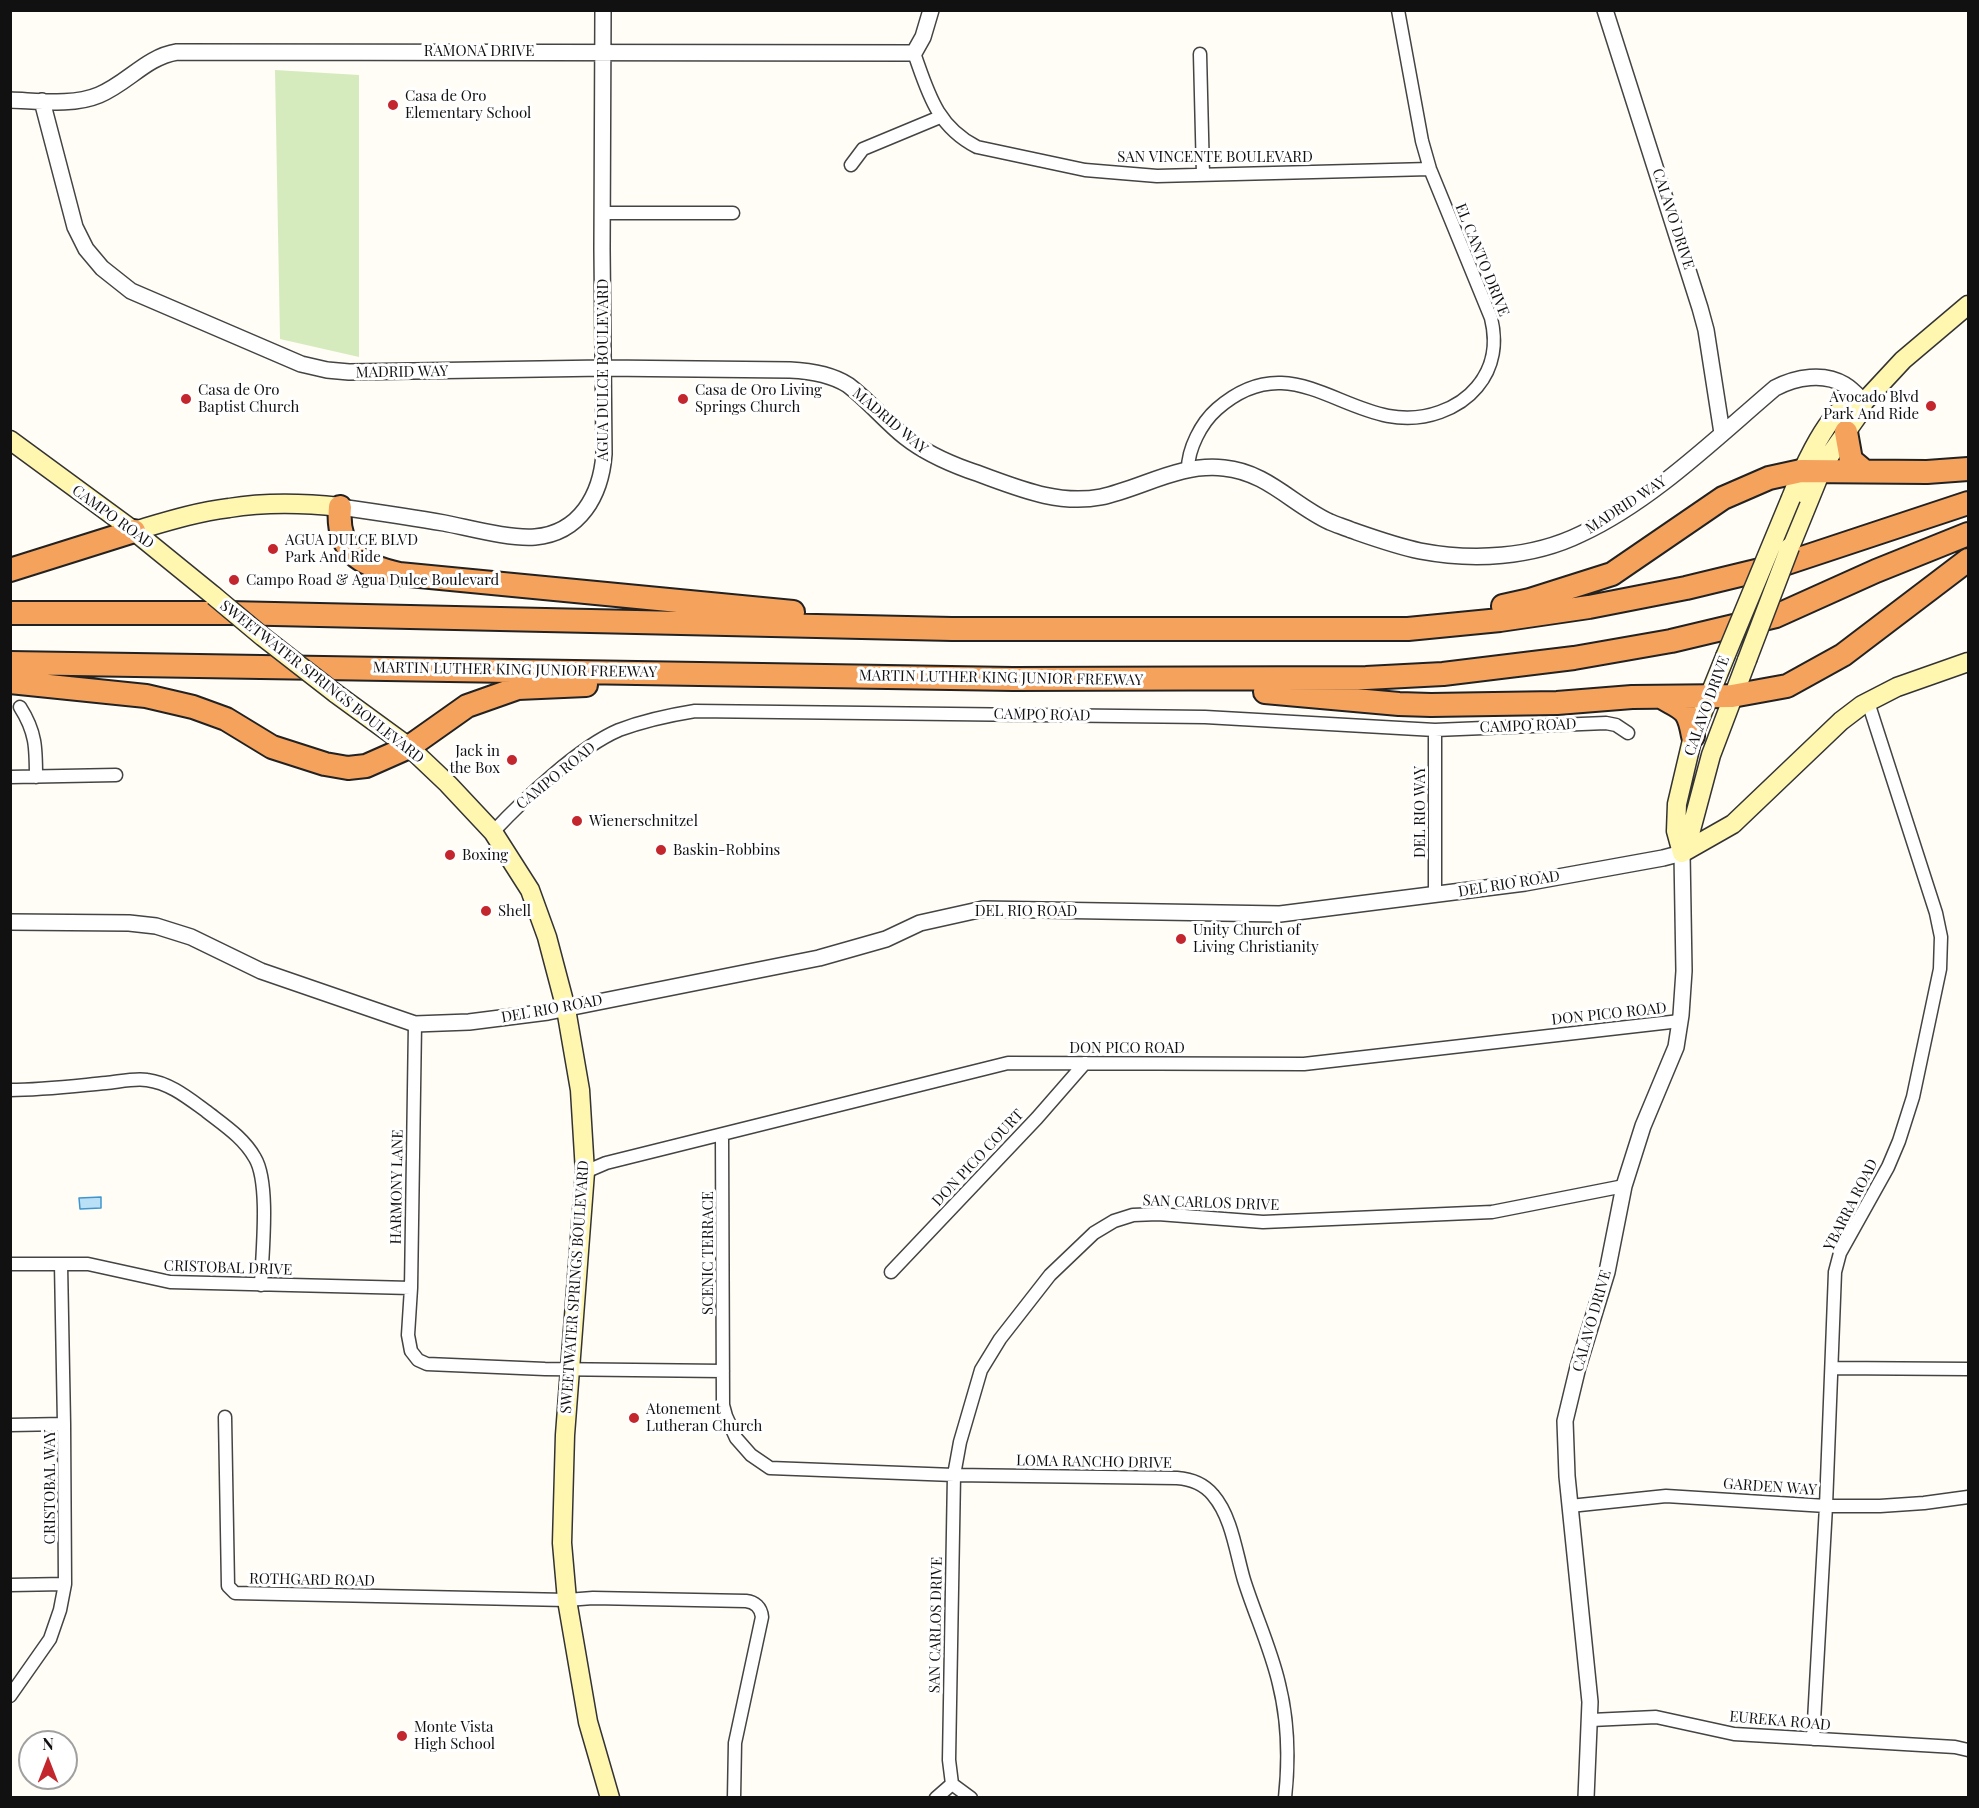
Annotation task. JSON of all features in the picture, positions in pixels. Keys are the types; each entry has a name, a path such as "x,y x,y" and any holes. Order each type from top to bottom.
{"highway":[{"path":"1846,432 1851,460 1864,471"},
{"path":"1408,629 1530,600 1612,574 1723,498 1769,478 1811,471 1968,470"},
{"path":"10,613 229,613 952,629 1408,629 1500,620 1589,607 1686,588 1782,565 1968,503"},
{"path":"340,507 341,535 348,548 364,562 399,574 952,629"},
{"path":"10,570 134,531"},
{"name":"MARTIN LUTHER KING JUNIOR FREEWAY","path":"10,663 1180,680 1366,678 1443,674 1574,658 1671,641 1776,616 1876,571 1968,534"},
{"path":"1180,680 1252,690 1410,705 1557,703 1632,697 1732,696 1786,686 1844,655 1968,560"},
{"path":"10,682 146,696 193,707 226,719 272,747 325,764 348,768 366,766 409,747 467,706 518,688 729,679 892,676"},
{"path":"1661,697 1681,708 1690,717 1693,736"}],"main road":[{"path":"1811,471 1846,432 1859,414 1864,402 1903,360 1968,305"},
{"path":"1799,500 1838,412 1848,405 1864,402"},
{"name":"CAMPO ROAD","path":"10,440 134,531 214,596"},
{"name":"CALAVO DRIVE","path":"1682,853 1691,830 1711,755 1773,592 1799,500"},
{"name":"CALAVO DRIVE","path":"1682,853 1676,831 1677,804 1693,736 1725,657 1799,500"},
{"name":"AGUA DULCE BOULEVARD","path":"134,531 229,507 296,503 340,507"},
{"name":"SWEETWATER SPRINGS BOULEVARD","path":"214,596 247,625 409,747 448,784 493,832 530,890 547,937 566,1009 580,1090 585,1172 565,1435 562,1543 567,1600 588,1722 610,1797"},
{"name":"DEL RIO ROAD","path":"1682,853 1733,824 1841,721 1868,702 1897,687 1968,662"}],"street":[{"name":"AGUA DULCE BOULEVARD","path":"340,507 523,537 545,536 566,527 576,520 591,503 602,476 604,454 603,10"},
{"path":"914,53 923,37 931,10"},
{"name":"EL CANTO DRIVE","path":"1188,469 1188,458 1210,415 1229,398 1258,384 1278,382 1298,384 1379,414 1404,418 1422,417 1444,411 1464,400 1478,386 1491,362 1494,344 1493,326 1430,169 1422,141 1398,10"},
{"name":"CALAVO DRIVE","path":"1605,10 1698,298 1706,330 1722,433"},
{"name":"RAMONA DRIVE","path":"10,100 69,101 100,95 152,60 177,52 914,53"},
{"name":"SAN VINCENTE BOULEVARD","path":"914,53 931,101 940,117 961,139 976,147 1106,172 1156,176 1430,169"},
{"path":"1200,54 1203,175"},
{"name":"MADRID WAY","path":"42,101 71,215 80,238 102,268 131,291 302,364 349,372 604,369 790,370 818,373 847,385 907,438 931,455 1034,494 1056,499 1080,500 1105,496 1188,469 1212,467 1248,473 1268,482 1330,522 1385,542 1441,554 1499,556 1522,553 1581,535 1670,476 1775,388 1800,379 1819,378 1845,386 1864,402"},
{"path":"851,165 863,149 940,117"},
{"path":"602,213 733,213"},
{"name":"YBARRA ROAD","path":"1813,1739 1826,1506 1835,1272 1843,1247 1888,1167 1899,1141 1913,1097 1940,969 1941,937 1936,913 1868,702"},
{"path":"20,707 30,723 36,750 36,777"},
{"name":"CAMPO ROAD","path":"493,832 514,810 583,752 618,731 672,715 695,711 1205,717 1436,730 1606,723 1616,725 1628,733"},
{"name":"DEL RIO WAY","path":"1436,730 1436,894"},
{"path":"10,777 116,775"},
{"name":"CALAVO DRIVE","path":"1587,1797 1591,1720 1564,1443 1565,1421 1578,1367 1607,1272 1624,1186 1643,1126 1676,1047 1684,971 1682,853"},
{"name":"DEL RIO ROAD","path":"10,922 129,923 156,926 191,937 261,971 415,1024 469,1022 566,1009 819,958 886,939 920,924 983,909 1280,914 1525,883 1682,853"},
{"name":"DON PICO ROAD","path":"585,1172 606,1163 1008,1063 1304,1064 1680,1022"},
{"name":"HARMONY LANE","path":"415,1024 411,1288 408,1335 411,1351 418,1360 427,1364 570,1369"},
{"name":"DON PICO COURT","path":"891,1272 1037,1118 1085,1063"},
{"path":"10,1090 146,1079 184,1094 230,1129 244,1142 256,1159 261,1172 263,1194 261,1285"},
{"name":"SCENIC TERRACE","path":"722,1135 723,1371"},
{"name":"SAN CARLOS DRIVE","path":"952,1784 948,1760 954,1475 960,1442 981,1370 1000,1339 1050,1275 1094,1233 1114,1221 1133,1215 1158,1214 1263,1222 1492,1212 1624,1186"},
{"name":"CRISTOBAL DRIVE","path":"10,1264 88,1264 170,1282 411,1288"},
{"name":"CRISTOBAL WAY","path":"10,1696 50,1639 60,1610 65,1584 61,1264"},
{"path":"1832,1368 1968,1369"},
{"path":"570,1369 723,1371"},
{"name":"LOMA RANCHO DRIVE","path":"723,1371 723,1405 730,1427 743,1447 770,1468 954,1475 1177,1478 1191,1480 1209,1491 1218,1501 1226,1517 1279,1683 1285,1721 1286,1797"},
{"name":"ROTHGARD ROAD","path":"225,1417 228,1586 235,1593 567,1600 593,1598 746,1601 758,1607 762,1617 735,1743 734,1797"},
{"path":"10,1425 64,1424"},
{"name":"GARDEN WAY","path":"1570,1506 1666,1496 1826,1506 1902,1505 1968,1497"},
{"path":"10,1584 65,1584"},
{"name":"EUREKA ROAD","path":"1591,1720 1656,1717 1734,1734 1955,1747 1968,1750"},
{"path":"936,1797 952,1784 971,1797"}],"green space":[{"path":"275,70 359,75 359,357 280,339"}],"water":[{"path":"101,1197 101,1208 80,1209 79,1198"}],"place":[{"name":"Casa de Oro Elementary School","path":"393,105"},
{"name":"Casa de Oro Baptist Church","path":"186,399"},
{"name":"Casa de Oro Living Springs Church","path":"683,399"},
{"name":"Avocado Blvd Park And Ride","path":"1931,406"},
{"name":"AGUA DULCE BLVD Park And Ride","path":"273,549"},
{"name":"Campo Road & Agua Dulce Boulevard","path":"234,580"},
{"name":"Jack in the Box","path":"512,760"},
{"name":"Wienerschnitzel","path":"577,821"},
{"name":"Baskin-Robbins","path":"661,850"},
{"name":"Boxing","path":"450,855"},
{"name":"Shell","path":"486,911"},
{"name":"Unity Church of Living Christianity","path":"1181,939"},
{"name":"Atonement Lutheran Church","path":"634,1418"},
{"name":"Monte Vista High School","path":"402,1736"}]}
